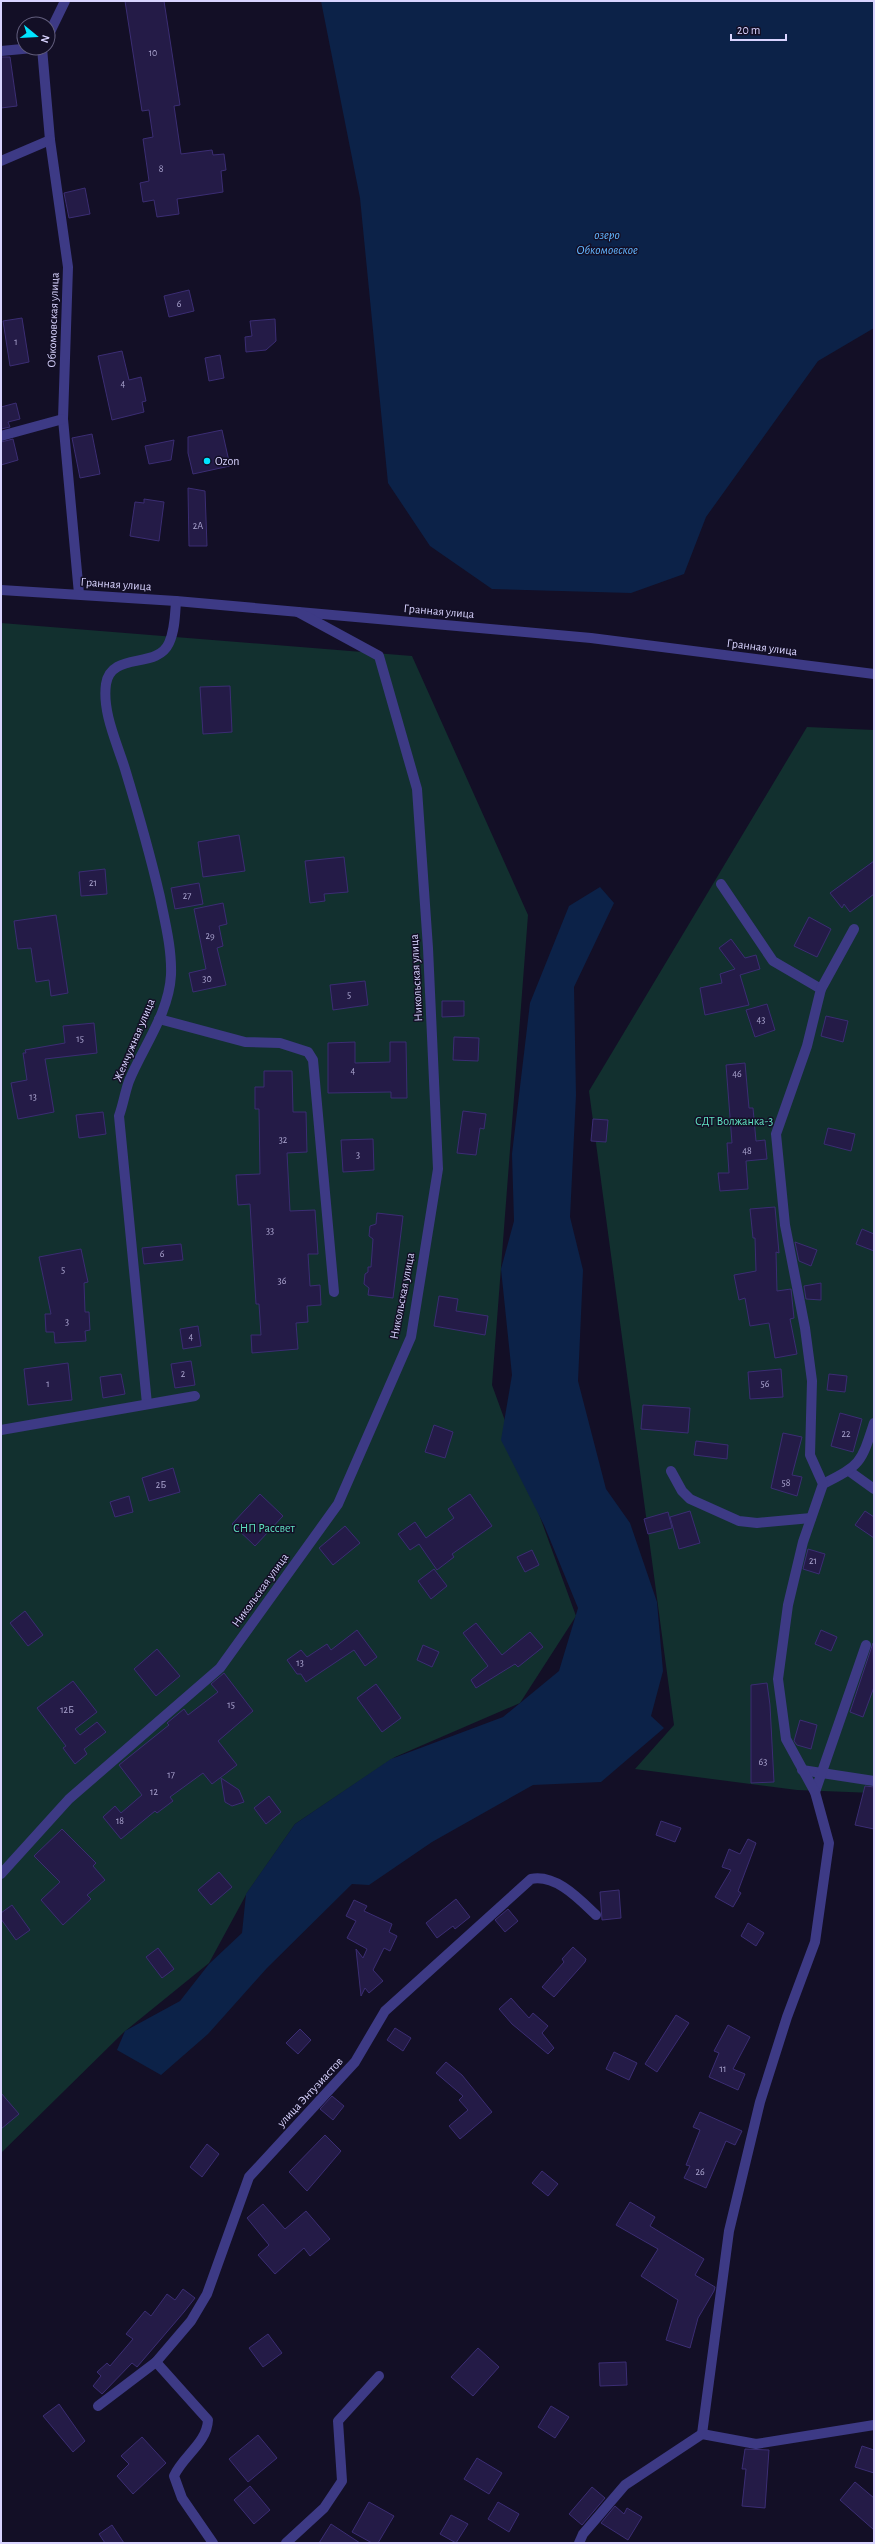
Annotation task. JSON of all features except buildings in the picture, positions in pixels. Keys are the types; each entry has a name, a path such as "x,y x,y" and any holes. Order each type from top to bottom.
{"street":[{"path":"56,20 66,1"},
{"path":"1,51 16,50"},
{"name":"Обкомовская улица","path":"43,56 50,140 68,267 64,418 78,594"},
{"path":"1,161 50,140"},
{"path":"1,436 64,418"},
{"name":"Гранная улица","path":"1,590 176,601 591,638 874,674"},
{"name":"Жемчужная улица","path":"147,1404 119,1116 128,1082 163,1010 171,976 167,932 146,837 107,711 106,683 110,676 124,662 145,661 160,656 171,638 176,601"},
{"name":"Никольская улица","path":"1,1874 69,1799 220,1668 338,1504 410,1337 438,1169 428,948 417,789 379,656 298,612"},
{"path":"721,884 774,961 821,989"},
{"path":"702,2434 729,2230 760,2102 786,2017 815,1942 828,1843 815,1792 786,1740 778,1679 788,1605 811,1518 823,1484 810,1455 812,1381 805,1328 785,1226 776,1134 807,1046 821,989 854,929"},
{"path":"159,1019 245,1042 280,1043 308,1052 313,1060 334,1292"},
{"path":"1,1430 195,1396"},
{"path":"823,1484 849,1471 863,1456 874,1422"},
{"path":"671,1471 682,1491 690,1499 739,1521 757,1523 811,1518"},
{"path":"849,1471 874,1489"},
{"path":"815,1792 866,1645"},
{"path":"802,1770 874,1781"},
{"name":"улица Энтузиастов","path":"98,2406 156,2362 190,2321 207,2294 249,2177 355,2062 385,2011 531,1878 538,1877 548,1880 571,1892 596,1915"},
{"path":"156,2362 208,2420 208,2431 179,2465 174,2476 182,2498 213,2543"},
{"path":"286,2543 324,2508 342,2481 338,2421 379,2376"},
{"path":"579,2543 583,2534 625,2485 702,2434 756,2444 874,2425"}],"green space":[{"name":"СНП Рассвет","path":"1,623 412,656 528,915 492,1385 576,1616 520,1703 395,1757 295,1824 247,1893 209,1963 124,2032 1,2153"},
{"name":"СДТ Волжанка-3","path":"807,727 874,730 874,1793 797,1790 635,1769 674,1725 589,1091"}],"water":[{"name":"озеро Обкомовское","path":"321,1 874,1 874,328 818,361 706,517 684,574 631,593 492,589 430,546 388,483 360,198"},
{"path":"600,887 614,903 574,987 576,1095 570,1217 583,1270 578,1381 606,1489 630,1523 657,1602 663,1671 651,1716 664,1728 601,1782 533,1785 432,1842 369,1885 352,1884 267,1968 208,2034 161,2075 117,2050 125,2031 180,2001 209,1964 242,1933 246,1894 295,1824 391,1759 503,1717 559,1671 578,1608 544,1525 501,1440 512,1375 501,1269 514,1221 512,1154 530,1003 569,906"}],"place":[{"name":"Ozon","path":"207,461"}]}
